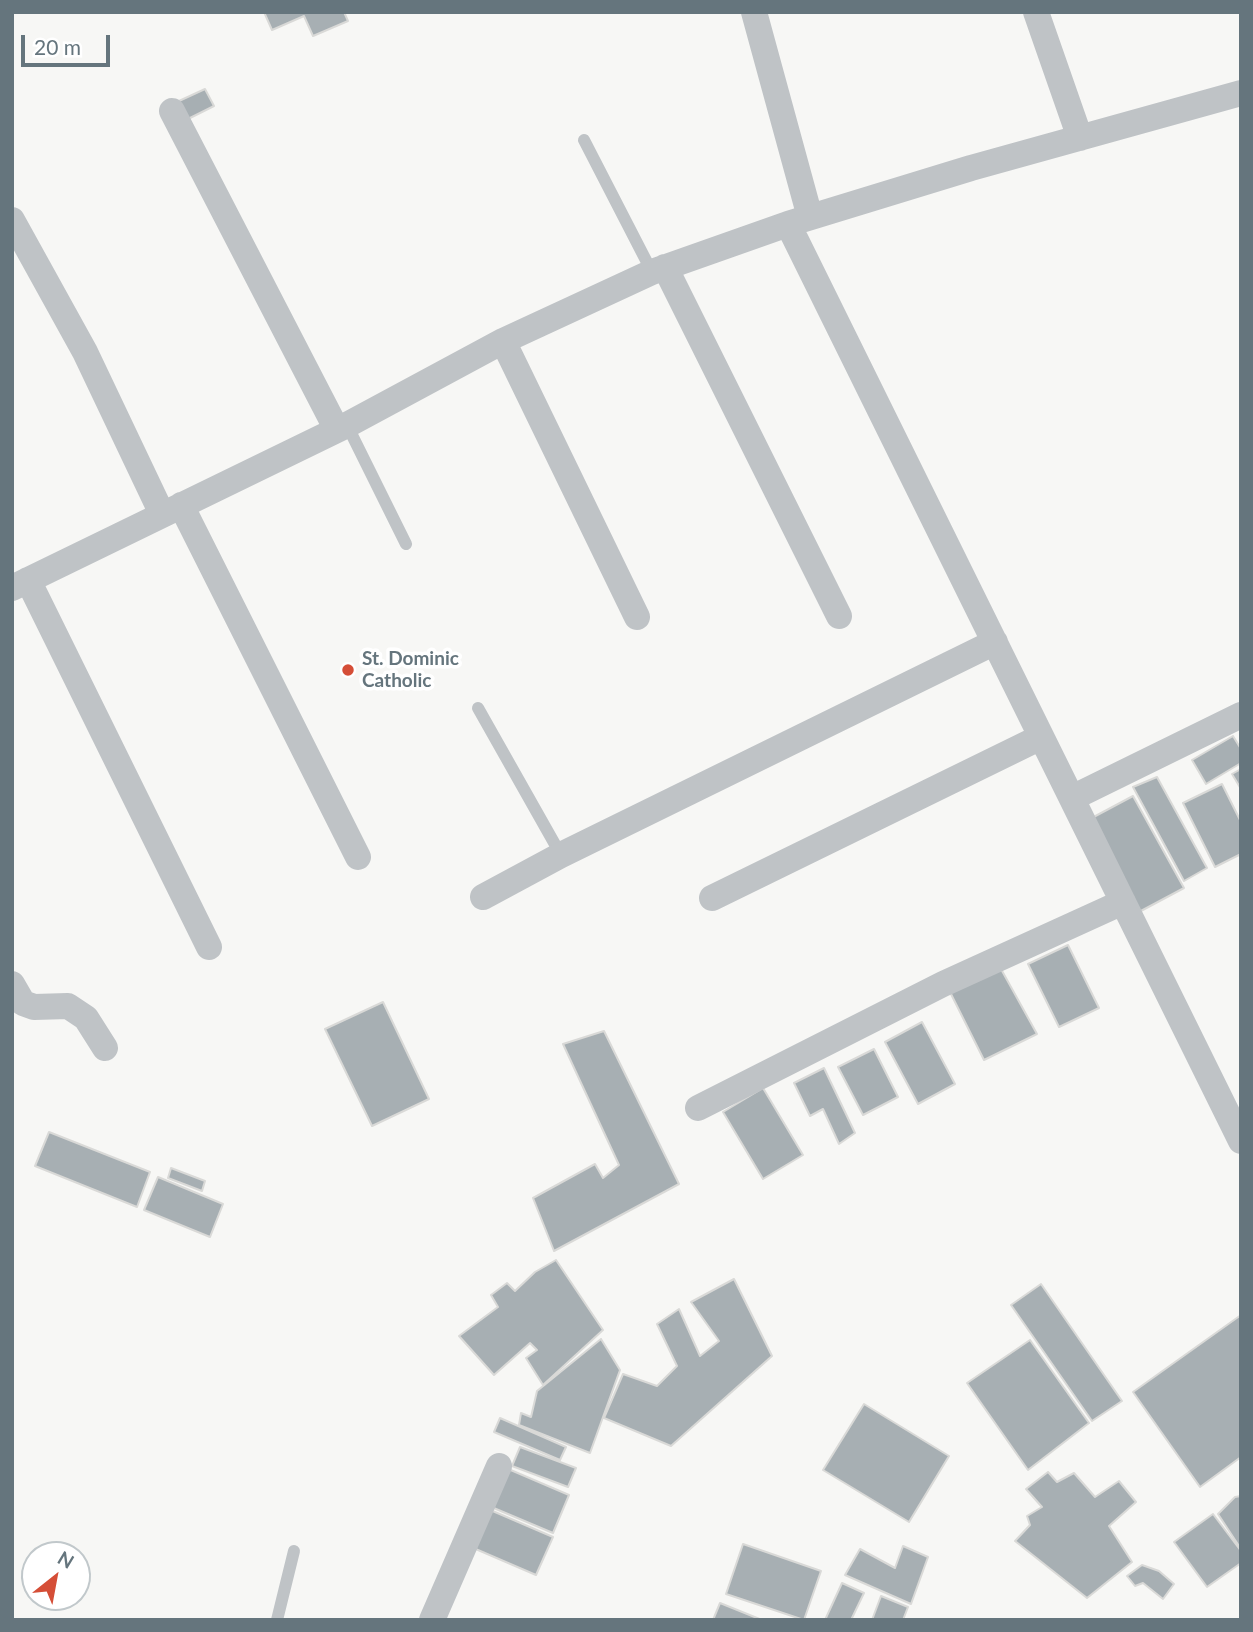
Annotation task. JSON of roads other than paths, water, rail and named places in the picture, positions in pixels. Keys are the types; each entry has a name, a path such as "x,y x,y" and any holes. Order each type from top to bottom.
{"street":[{"path":"754,12 799,220 995,642 1241,1141"},
{"path":"1036,12 1080,138"},
{"path":"209,947 20,584 342,427 502,341 659,269 799,220 1241,93"},
{"path":"172,111 342,427"},
{"path":"12,220 172,509 358,857"},
{"path":"659,269 839,616"},
{"path":"502,341 637,617"},
{"path":"482,897 561,855 995,642"},
{"path":"1072,798 1241,715"},
{"path":"712,898 1041,737"},
{"path":"698,1108 943,984 1123,902"},
{"path":"12,984 23,1003 34,1007 68,1006 86,1018 105,1048"},
{"path":"432,1620 499,1466"}],"lane":[{"path":"584,140 659,269"},
{"path":"342,427 406,544"},
{"path":"478,708 561,855"},
{"path":"277,1620 295,1551"}],"place":[{"name":"St. Dominic Catholic","path":"348,670"}]}
